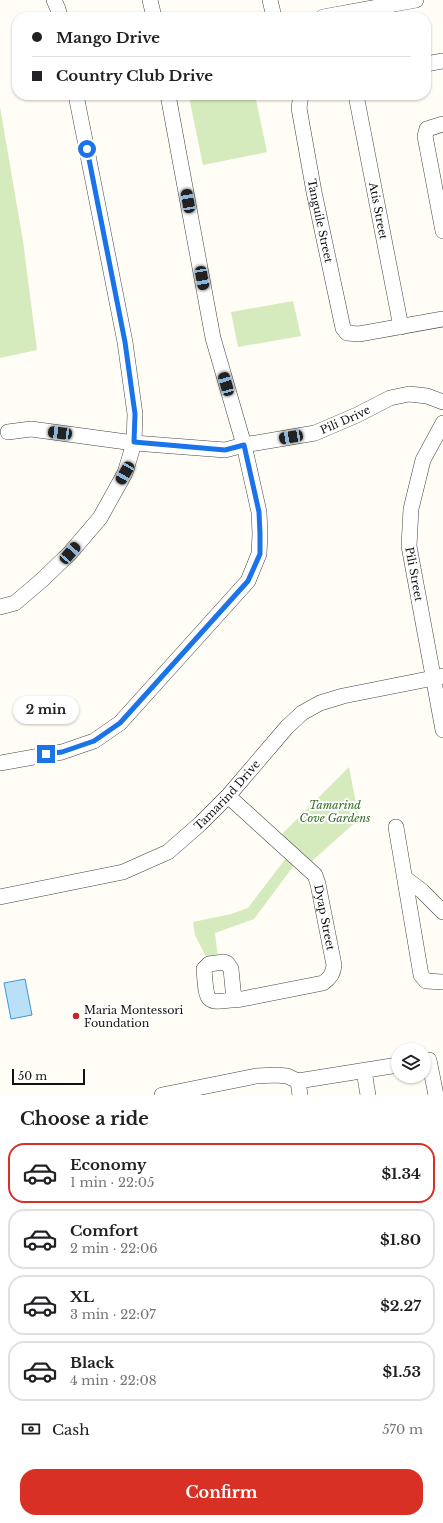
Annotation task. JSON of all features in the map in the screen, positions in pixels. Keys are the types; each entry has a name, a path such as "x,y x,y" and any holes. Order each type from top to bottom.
{"street":[{"path":"54,0 59,12"},
{"path":"150,0 153,12"},
{"path":"270,0 273,12"},
{"path":"350,12 416,0"},
{"path":"431,63 443,61"},
{"path":"0,607 16,602 42,580 70,553 100,518 125,473 134,442 135,414 125,342 77,100"},
{"path":"0,763 62,752 94,741 120,723 248,581 260,554 259,512 244,445 213,338 169,100"},
{"name":"Atis Street","path":"357,100 401,327"},
{"name":"Tanguile Street","path":"300,101 342,323 347,333 359,334 401,327"},
{"path":"443,124 427,129 425,136 443,231"},
{"path":"401,327 443,319"},
{"name":"Pili Drive","path":"8,432 31,429 134,442 225,450 244,445 315,433 390,398 409,394 427,396 443,402"},
{"name":"Pili Street","path":"443,423 423,460 412,509 409,546 438,677 443,730"},
{"name":"Tamarind Drive","path":"0,897 122,872 168,852 200,824 228,796 287,727 302,713 320,703 343,696 438,677"},
{"name":"Dyap Street","path":"228,796 315,875 334,965 333,973 329,979 323,983 234,1000"},
{"path":"396,828 421,975 426,981 443,982"},
{"path":"405,878 422,891 443,912"},
{"path":"432,1059 436,1095"},
{"path":"162,1095 256,1076 287,1076 299,1088 364,1071 391,1066"},
{"path":"364,1071 368,1095"}],"green space":[{"path":"190,100 256,100 267,152 203,165"},
{"path":"0,107 23,241 37,350 0,358"},
{"path":"293,301 301,336 238,347 231,312"},
{"name":"Tamarind Cove Gardens","path":"349,767 359,819 311,862 280,836"},
{"path":"286,858 295,864 254,919 215,933 218,957 207,959 195,935 193,922 231,914 248,908"}],"water":[{"path":"25,979 32,1015 11,1019 4,983"}],"place":[{"name":"Maria Montessori Foundation","path":"76,1016"}],"route":[{"path":"46,754 62,752 94,741 120,723 248,581 260,554 259,512 244,445 225,450 134,442 135,414 125,342 87,149"}]}
